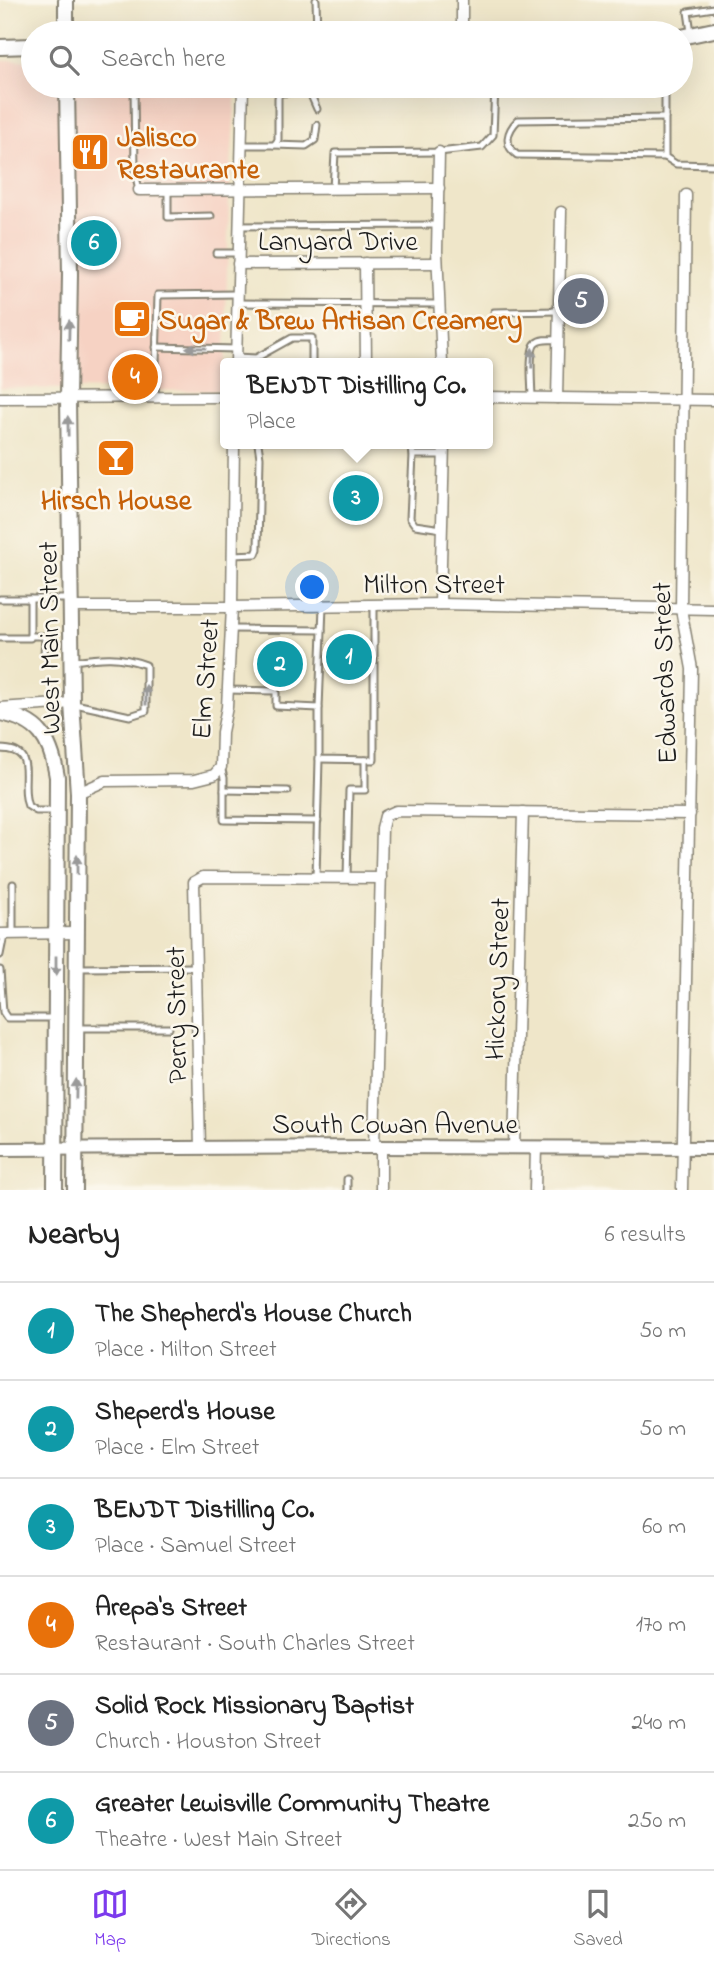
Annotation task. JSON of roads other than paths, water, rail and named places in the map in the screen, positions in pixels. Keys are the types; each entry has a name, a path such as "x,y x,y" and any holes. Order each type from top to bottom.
{"main road":[{"path":"66,0 66,21"},
{"path":"693,34 714,30"},
{"path":"0,47 21,46"},
{"name":"West Main Street","path":"67,98 71,661 78,793 75,1190"},
{"name":"West Main Street","path":"0,711 40,730 54,758 57,777 52,859 56,934 55,1190"}],"street":[{"path":"462,0 462,21"},
{"path":"236,357 243,98"},
{"path":"439,152 437,262 442,358"},
{"path":"139,190 439,188"},
{"name":"Edwards Street","path":"682,1190 692,669 681,609 687,195"},
{"path":"557,398 561,212"},
{"name":"Lanyard Drive","path":"238,258 365,263 437,262"},
{"path":"365,263 366,358"},
{"path":"0,398 220,397"},
{"path":"493,397 714,401"},
{"name":"Elm Street","path":"78,793 105,781 194,780 214,775 221,767 232,607 234,449"},
{"path":"440,604 444,449"},
{"name":"Milton Street","path":"71,603 232,607 440,604 714,609"},
{"path":"0,711 72,703"},
{"path":"382,1190 377,1147 382,828 385,816 396,811 690,814"},
{"name":"Hickory Street","path":"514,1147 523,813"},
{"name":"Perry Street","path":"200,1148 194,882 202,877 316,877"},
{"path":"316,877 381,878"},
{"path":"6,934 77,933"},
{"path":"535,1190 536,1147"},
{"name":"South Cowan Avenue","path":"0,1149 714,1148"}],"lane":[{"path":"316,0 317,21"},
{"path":"687,21 688,12 714,4"},
{"path":"134,98 135,172 139,190"},
{"path":"274,145 278,140 278,98"},
{"path":"312,98 317,109"},
{"path":"332,189 335,153 439,152 482,147 493,135 495,98"},
{"path":"665,98 665,157"},
{"path":"664,118 518,120 510,128 508,142 517,155 665,157 676,164 714,165"},
{"path":"241,145 306,146 315,140 317,125"},
{"path":"168,190 168,217 211,216"},
{"path":"239,226 437,225"},
{"path":"216,253 238,258"},
{"path":"155,397 158,295 365,304 439,304"},
{"path":"494,312 558,311"},
{"path":"156,348 256,358 292,338 312,338 312,358"},
{"path":"532,398 532,348 538,341 558,340"},
{"path":"233,555 256,554 258,549 259,449"},
{"path":"412,449 410,518 415,524 442,529"},
{"path":"414,455 444,449"},
{"path":"0,598 71,603"},
{"path":"30,599 30,636"},
{"path":"319,759 374,760 374,605"},
{"path":"316,877 323,606"},
{"path":"230,629 322,630"},
{"path":"0,638 45,636 44,654"},
{"path":"71,661 106,656 127,658 146,664 146,711 130,716 72,703"},
{"path":"228,690 276,691 276,706 319,708"},
{"path":"0,749 14,749 25,760 27,806 36,811 57,811"},
{"path":"347,878 349,790 365,790 365,760"},
{"path":"221,767 224,778 224,820 318,821"},
{"path":"224,790 288,790"},
{"path":"0,955 6,934 13,884"},
{"path":"77,968 196,967"},
{"path":"0,970 2,1007 7,1018 56,1018"},
{"path":"76,1028 169,1028"},
{"path":"347,1179 347,1190"}],"place":[{"name":"Jalisco Restaurante","path":"90,152"},
{"name":"Greater Lewisville Community Theatre","path":"94,243"},
{"name":"Solid Rock Missionary Baptist","path":"581,301"},
{"name":"Sugar & Brew Artisan Creamery","path":"132,319"},
{"name":"Arepa's Street","path":"135,377"},
{"name":"Hirsch House","path":"116,458"},
{"name":"BENDT Distilling Co.","path":"356,498"},
{"name":"The Shepherd's House Church","path":"349,657"},
{"name":"Sheperd's House","path":"280,664"}]}
